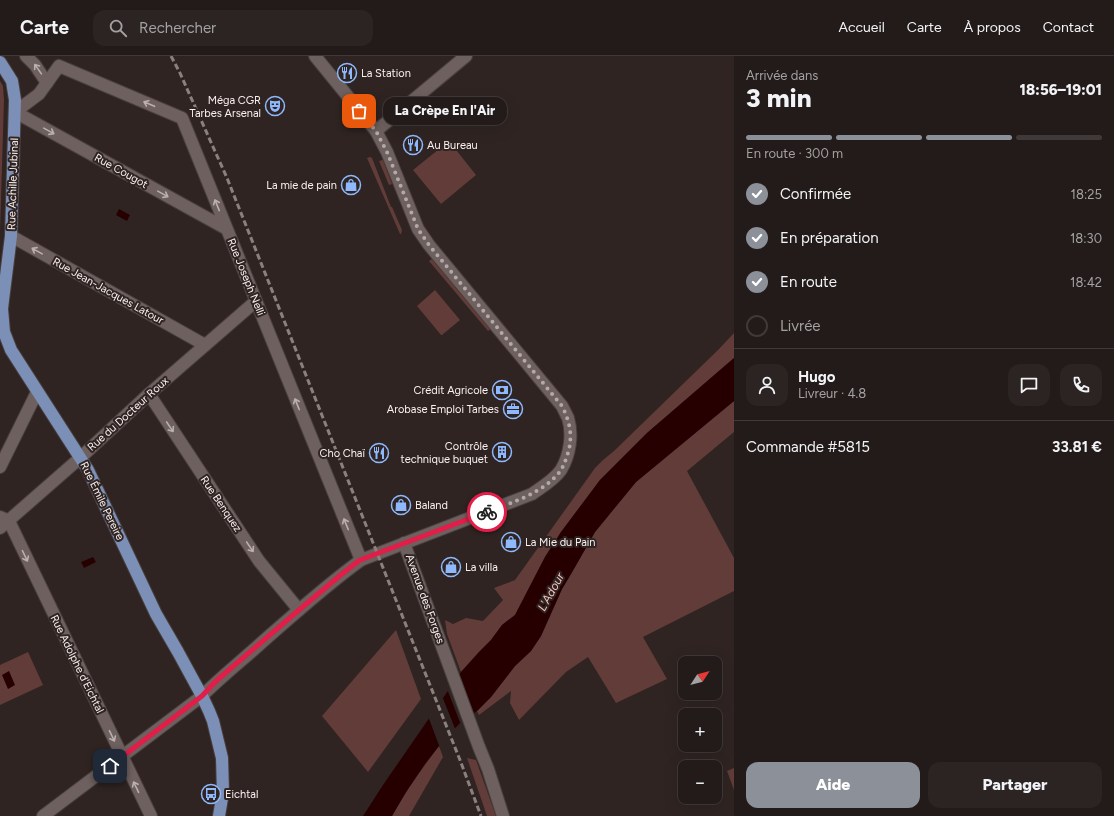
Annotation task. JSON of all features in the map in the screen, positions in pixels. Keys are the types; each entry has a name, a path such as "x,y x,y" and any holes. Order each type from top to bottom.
{"main road":[{"name":"Rue Achille Jubinal","path":"0,62 12,81 15,112 11,236 1,310"},
{"name":"Rue Émile Pereire","path":"1,310 2,336 88,470 156,614 202,696 213,721 222,758 223,792 220,816"}],"street":[{"path":"15,112 39,94 47,83 35,64 26,56"},
{"name":"Avenue des Forges","path":"315,56 376,131 387,152 418,229 429,245 562,406 568,418 571,432 570,447 561,470 553,479 532,494 404,543 488,769 503,816"},
{"path":"376,131 466,56"},
{"name":"Rue Joseph Nelli","path":"47,83 59,66 182,118 360,560"},
{"name":"Rue Cougot","path":"15,112 227,229"},
{"name":"Rue Jean-Jacques Latour","path":"11,236 205,345"},
{"name":"Rue du Docteur Roux","path":"3,522 80,458 148,394 256,301"},
{"path":"0,467 37,392"},
{"name":"Rue Benquez","path":"148,394 259,561 299,610"},
{"name":"Rue Adolphe d'Eichtal","path":"3,522 151,816"},
{"path":"43,816 202,696 216,681 360,560 404,543"}],"shaded area":[{"path":"0,81 3,86 4,100 0,232"},
{"path":"449,141 476,175 441,204 413,170"},
{"path":"367,158 372,158 391,207 402,230 401,234"},
{"path":"383,160 392,184 389,185 379,161"},
{"path":"432,259 491,329 488,331 429,261"},
{"path":"435,290 460,320 442,335 417,306"},
{"path":"734,333 734,358 647,433 600,480 561,532 545,557 515,615 502,625 491,640 461,672 447,634 445,620 453,624 466,618 483,621 503,600 494,588 515,580 595,468"},
{"path":"734,401 734,432 687,471 734,558 734,591 643,637 667,679 616,703 588,657 566,672 519,720 510,703 511,691 479,715 477,711 491,697 515,666 531,651 541,636 562,589 595,532 636,482"},
{"path":"396,630 421,699 368,772 322,716"},
{"path":"28,652 43,685 0,705 0,665"},
{"path":"439,746 443,757 409,816 392,816 414,780"},
{"path":"467,758 476,760 496,816 487,816"},
{"path":"734,768 734,790 727,771"}],"water":[{"path":"119,209 130,215 127,221 116,215"},
{"name":"L'Adour","path":"734,358 734,401 636,482 595,532 562,589 541,636 531,651 515,666 491,697 477,711 459,724 439,746 406,792 392,816 363,816 461,672 491,640 502,625 515,615 545,557 561,532 600,480 647,433"},
{"path":"93,557 96,562 84,568 81,562"},
{"path":"9,671 15,685 8,689 2,675"}],"pier":[{"path":"458,673 474,716 461,725 447,689"},
{"path":"442,696 456,731 440,748 428,716"}],"railway":[{"path":"171,56 227,178 460,760 481,816"}],"way so far":[{"path":"359,111 376,131 387,152 418,229 429,245 562,406 568,418 571,432 570,447 561,470 553,479 532,494 487,512"}],"place":[{"name":"La Station","path":"347,73"},
{"name":"Méga CGR Tarbes Arsenal","path":"275,106"},
{"name":"La Crèpe En l'Air","path":"359,111"},
{"name":"Au Bureau","path":"413,145"},
{"name":"La mie de pain","path":"351,185"},
{"name":"Crédit Agricole","path":"502,390"},
{"name":"Arobase Emploi Tarbes","path":"513,409"},
{"name":"Contrôle technique buquet","path":"502,452"},
{"name":"Cho Chaï","path":"379,453"},
{"name":"Baland","path":"401,505"},
{"name":"La Mie du Pain","path":"511,542"},
{"name":"La villa","path":"451,567"},
{"name":"Eichtal","path":"211,794"}],"route":[{"path":"110,766 202,696 216,681 360,560 487,512"}]}
